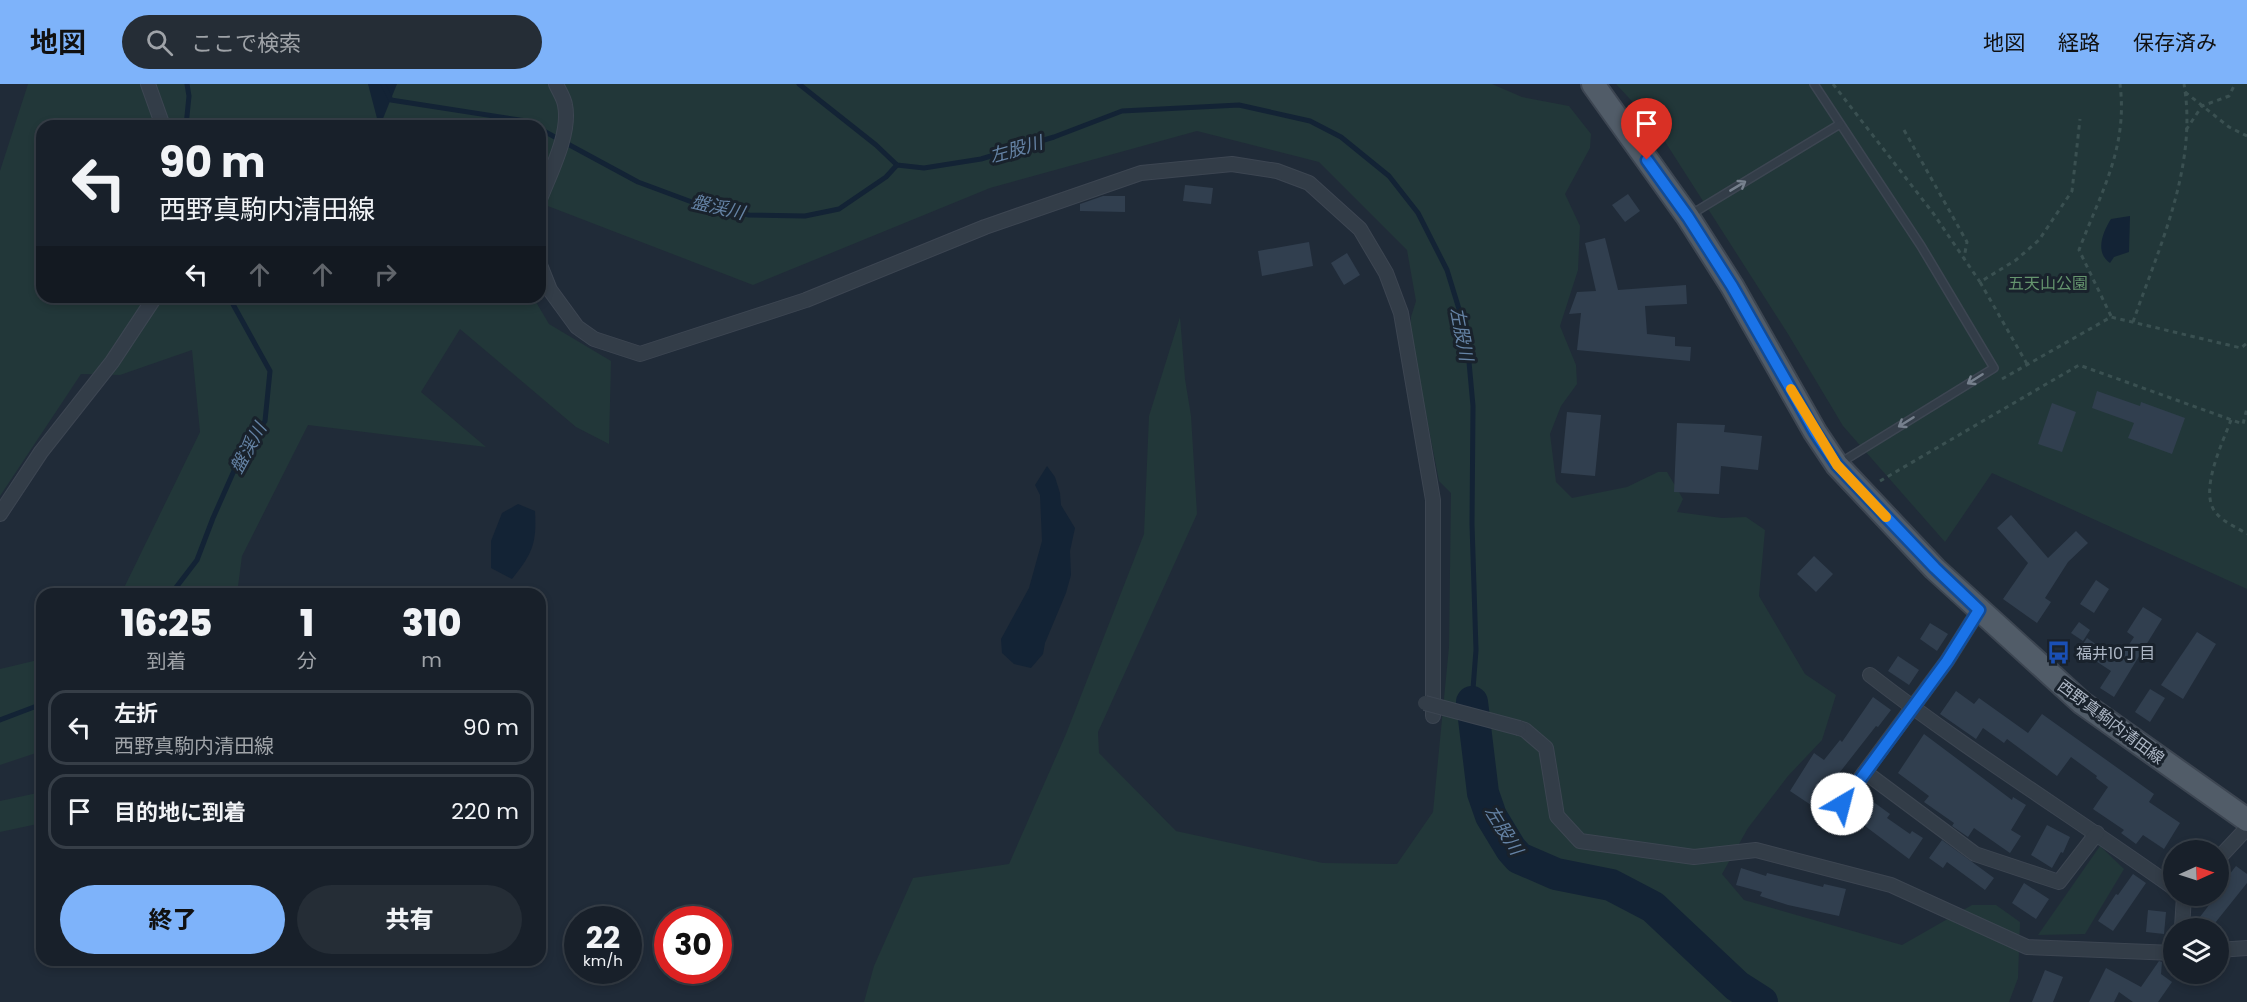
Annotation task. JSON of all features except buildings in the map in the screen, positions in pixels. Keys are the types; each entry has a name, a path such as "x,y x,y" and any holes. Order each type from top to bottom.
{"main road":[{"name":"西野真駒内清田線","path":"1593,84 1688,217 1732,286 1815,432 1837,465 1935,568 2082,703 2247,820"}],"street":[{"path":"148,84 161,120"},
{"path":"546,183 561,144 566,121 566,104 556,84"},
{"path":"546,280 550,290 577,327 594,339 640,354 806,300 985,227 1141,173 1232,164 1276,171 1309,183 1360,229 1386,273 1401,313 1433,500 1433,716"},
{"path":"0,514 40,452 112,362 151,303"},
{"path":"1842,804 1947,661 1979,610"},
{"path":"1870,675 1913,708 2163,880"},
{"path":"1425,703 1526,730 1546,748 1557,816 1580,841 1694,857 1756,850 1891,885 2027,947 2163,953"},
{"path":"1865,772 1975,854 2059,882 2097,833"},
{"path":"2229,847 2247,828"},
{"path":"2229,949 2247,948"}],"lane":[{"path":"1814,84 1921,246 1994,368 1837,465"},
{"path":"1688,217 1840,124"}],"path":[{"path":"1833,84 1964,258 2027,364"},
{"path":"2111,316 2079,250 2109,176 2120,138 2121,84"},
{"path":"2133,322 2175,201 2185,151 2184,84"},
{"path":"2186,131 2202,106 2229,96 2235,84"},
{"path":"2185,92 2229,127 2247,136"},
{"path":"1980,282 2016,260 2038,240 2072,191 2080,119"},
{"path":"1904,130 1968,242 1964,258"},
{"path":"1996,382 2111,316 2241,348 2247,343"},
{"path":"1878,482 2079,365 2243,424 2247,408"},
{"path":"2231,420 2213,469 2209,497 2216,513 2247,534"}],"green space":[{"path":"28,84 1492,84 1522,97 1569,106 1591,134 1590,148 1565,194 1580,226 1578,270 1560,326 1576,365 1577,384 1561,406 1550,434 1556,482 1572,498 1627,487 1658,472 1667,472 1683,499 1677,512 1722,518 1746,517 1765,530 1759,596 1805,674 1836,695 1822,740 1788,776 1748,828 1722,874 1744,900 1902,945 1972,905 1996,905 2020,922 2018,978 2009,1002 864,1002 874,966 913,878 1009,864 1066,734 1144,534 1149,416 1180,317 1185,379 1191,416 1197,514 1098,732 1099,753 1176,831 1323,863 1397,864 1433,812 1449,647 1451,493 1439,481 1410,332 1411,317 1416,301 1407,250 1319,162 1197,131 990,188 753,285 546,205 546,120 36,120 36,303 537,303 549,324 611,361 609,444 576,427 460,329 421,392 486,447 308,425 242,556 238,588 124,588 200,432 192,350 120,375 81,374 0,496 0,171"},
{"name":"五天山公園","path":"1616,84 2247,84 2247,589 1992,473 1945,542 1843,426 1788,334 1655,126"},
{"path":"36,660 36,753 0,765 0,669"},
{"path":"36,793 36,824 0,832 0,801"},
{"path":"2100,846 2124,869 2085,934 2038,935"}],"water":[{"path":"368,84 397,84 382,120 377,120"},
{"path":"2130,216 2129,252 2114,257 2110,263 2105,259 2101,248 2105,230 2111,219"},
{"path":"1047,466 1055,477 1061,505 1075,528 1070,551 1071,575 1066,593 1045,643 1043,654 1031,668 1014,664 1002,653 1001,639 1029,588 1042,541 1040,495 1035,485"},
{"path":"518,504 535,511 535,532 529,555 512,579 491,568 491,541 502,513"}],"waterway":[{"name":"盤渓川","path":"187,84 189,96 187,120"},
{"name":"盤渓川","path":"383,84 391,100 520,120"},
{"name":"左股川","path":"799,84 876,145 897,165 924,168 981,159 1054,137 1122,111 1239,105 1310,121 1341,137 1389,176 1418,213 1447,270 1463,322 1468,351 1473,406 1472,524 1476,650 1472,702"},
{"name":"盤渓川","path":"546,132 638,182 700,205 749,215 805,216 839,209 886,177 897,165"},
{"name":"盤渓川","path":"176,588 197,560 237,464 265,421 270,371 232,303"},
{"name":"左股川","path":"1472,702 1483,793 1491,816 1519,858 1556,874 1611,885 1653,907 1737,986 1762,1002"},
{"name":"盤渓川","path":"0,720 36,706"}],"slow traffic":[{"path":"1791,389 1837,465 1886,517"}],"place":[{"name":"福井10丁目","path":"2058,653"}],"route":[{"path":"1647,160 1688,217 1732,286 1815,432 1837,465 1935,568 1979,610 1947,661 1842,804"}]}
